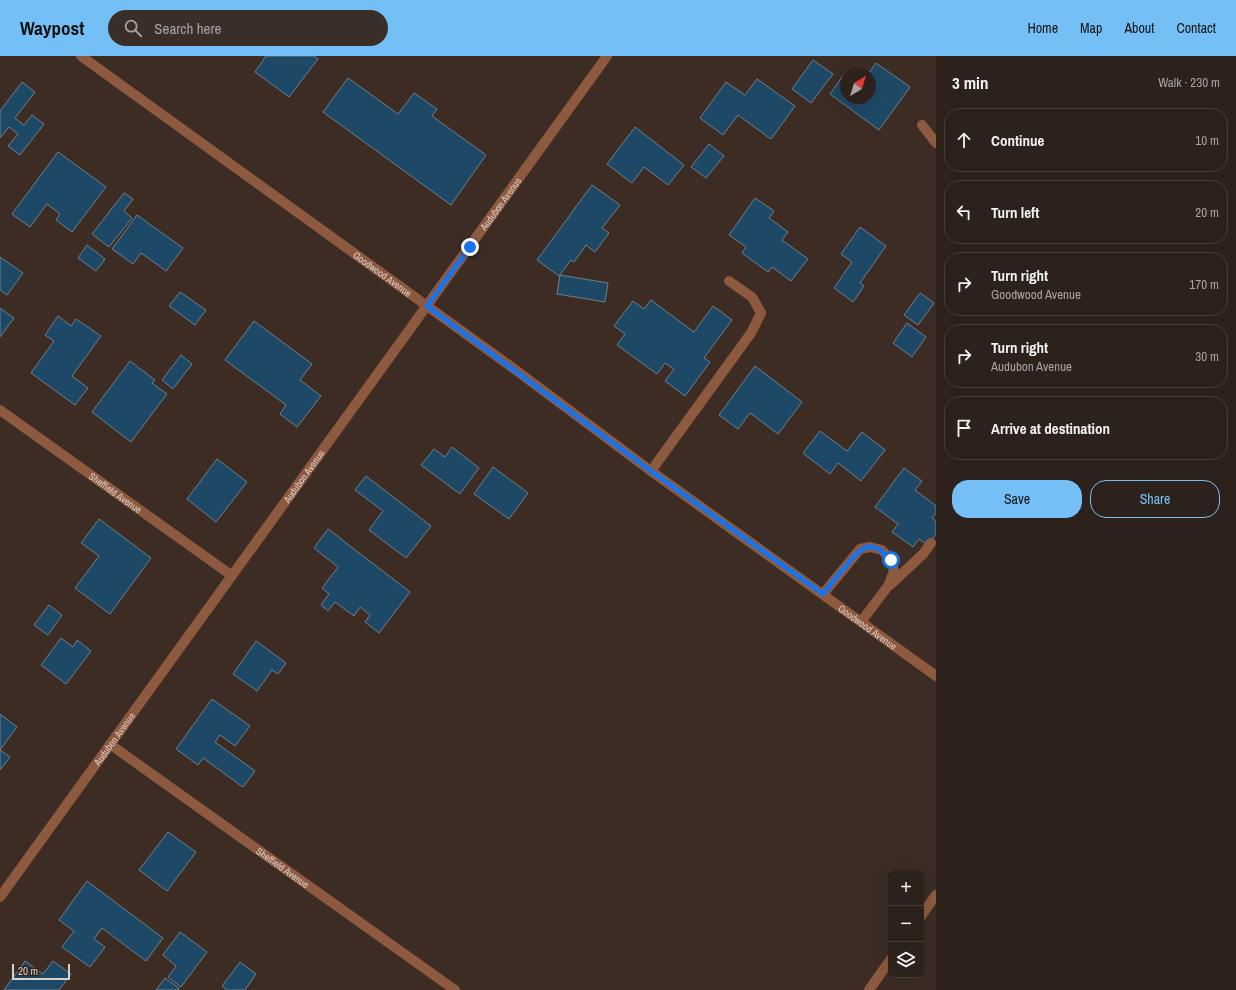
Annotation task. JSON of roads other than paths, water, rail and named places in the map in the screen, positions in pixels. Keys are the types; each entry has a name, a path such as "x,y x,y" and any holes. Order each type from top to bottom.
{"street":[{"name":"Goodwood Avenue","path":"81,56 427,306 651,471 936,676"},
{"name":"Audubon Avenue","path":"0,897 607,56"},
{"path":"936,131 922,125 936,143"},
{"path":"651,471 751,333 761,313 752,297 729,281"},
{"name":"Sheffield Avenue","path":"0,410 231,575"},
{"path":"861,622 888,586 923,554 931,543"},
{"path":"823,594 860,549 870,547 882,550 891,560 894,571 888,586"},
{"name":"Sheffield Avenue","path":"111,745 455,990"},
{"path":"924,912 936,895"},
{"path":"869,990 888,963"}]}
